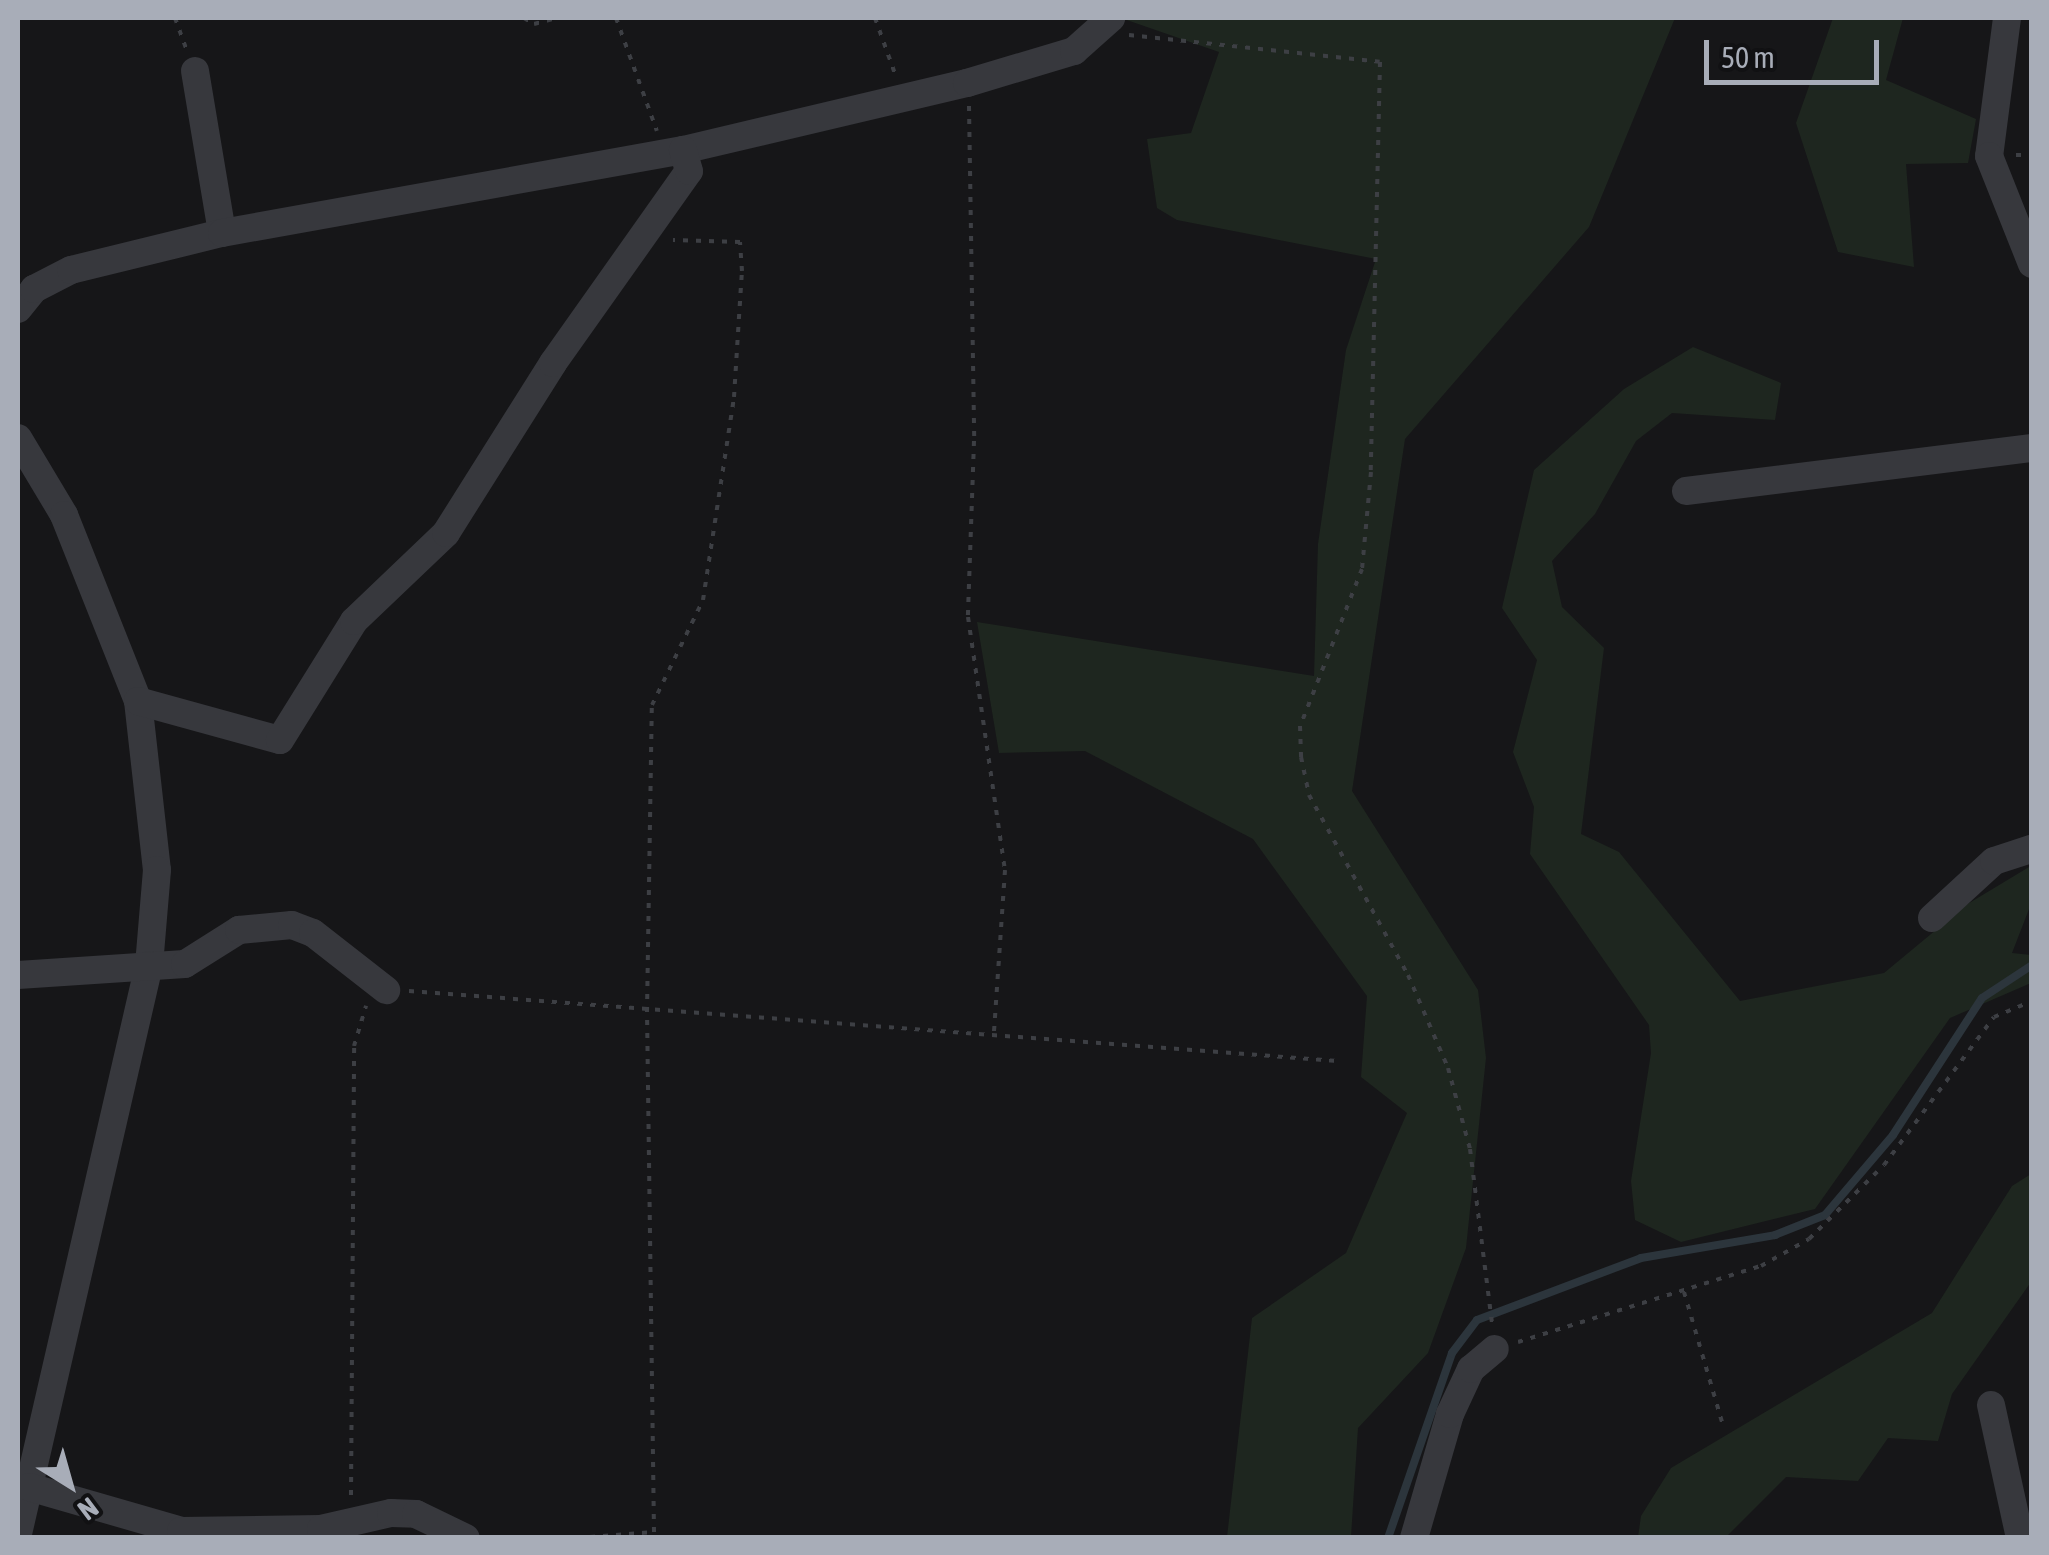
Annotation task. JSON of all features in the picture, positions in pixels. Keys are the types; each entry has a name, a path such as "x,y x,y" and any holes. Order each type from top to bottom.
{"street":[{"path":"2008,18 1989,156 2032,264"},
{"path":"18,309 34,289 70,270 222,233 674,152 904,98 1074,51 1105,25"},
{"path":"195,71 222,233"},
{"path":"138,701 280,740 354,622 446,533 688,170 674,152"},
{"path":"18,438 64,515 138,701 158,870 150,965 18,1534"},
{"path":"1686,491 2032,448"},
{"path":"1932,918 1994,861 2032,848"},
{"path":"18,977 185,964 238,930 292,925 313,932 380,985"},
{"path":"1414,1538 1450,1414 1471,1369 1495,1349"},
{"path":"1990,1405 2020,1538"},
{"path":"29,1486 181,1531 321,1529 351,1520 416,1514 466,1538"}],"path":[{"path":"175,18 195,71"},
{"path":"524,18 534,24 556,18"},
{"path":"616,18 674,152"},
{"path":"875,18 904,98"},
{"path":"1105,25 1380,62 1372,472 1362,568 1300,726 1301,756 1309,796 1408,975 1448,1068 1470,1149 1495,1349 1760,1266 1809,1239 1884,1165 1994,1016 2032,1001"},
{"path":"967,83 974,441 968,617 1004,870 994,1033"},
{"path":"576,1538 654,1532 647,1012 652,705 702,600 734,397 742,271 740,242 666,240 647,229"},
{"path":"351,1520 354,1046 380,985 647,1012 994,1033 1336,1061"},
{"path":"1684,1292 1723,1425"}],"shaded area":[{"path":"1121,18 1675,18 1589,227 1405,439 1352,791 1478,990 1486,1058 1466,1248 1428,1353 1358,1428 1351,1537 1227,1537 1252,1318 1346,1253 1407,1113 1361,1077 1367,996 1253,839 1085,751 999,753 977,622 1314,676 1318,544 1346,350 1376,259 1177,220 1157,208 1147,139 1191,133 1219,52"},
{"path":"1833,18 1903,18 1886,80 1976,119 1968,163 1906,164 1914,267 1838,252 1796,123"},
{"path":"1693,347 1781,383 1775,420 1672,413 1636,441 1595,514 1552,561 1562,607 1604,648 1581,834 1619,852 1740,1001 1884,973 1966,905 2029,867 2031,904 2012,953 2031,955 2031,983 1950,1018 1815,1209 1681,1242 1635,1220 1631,1181 1651,1053 1649,1025 1530,854 1534,807 1513,752 1537,660 1502,608 1534,470 1624,389"},
{"path":"2031,1174 2031,1282 1952,1394 1938,1441 1888,1438 1858,1481 1786,1477 1726,1537 1638,1537 1641,1516 1671,1468 1932,1313 2012,1186"}],"waterway":[{"path":"1388,1538 1452,1353 1477,1320 1641,1258 1775,1235 1825,1215 1893,1135 1982,998 2032,965"}]}
